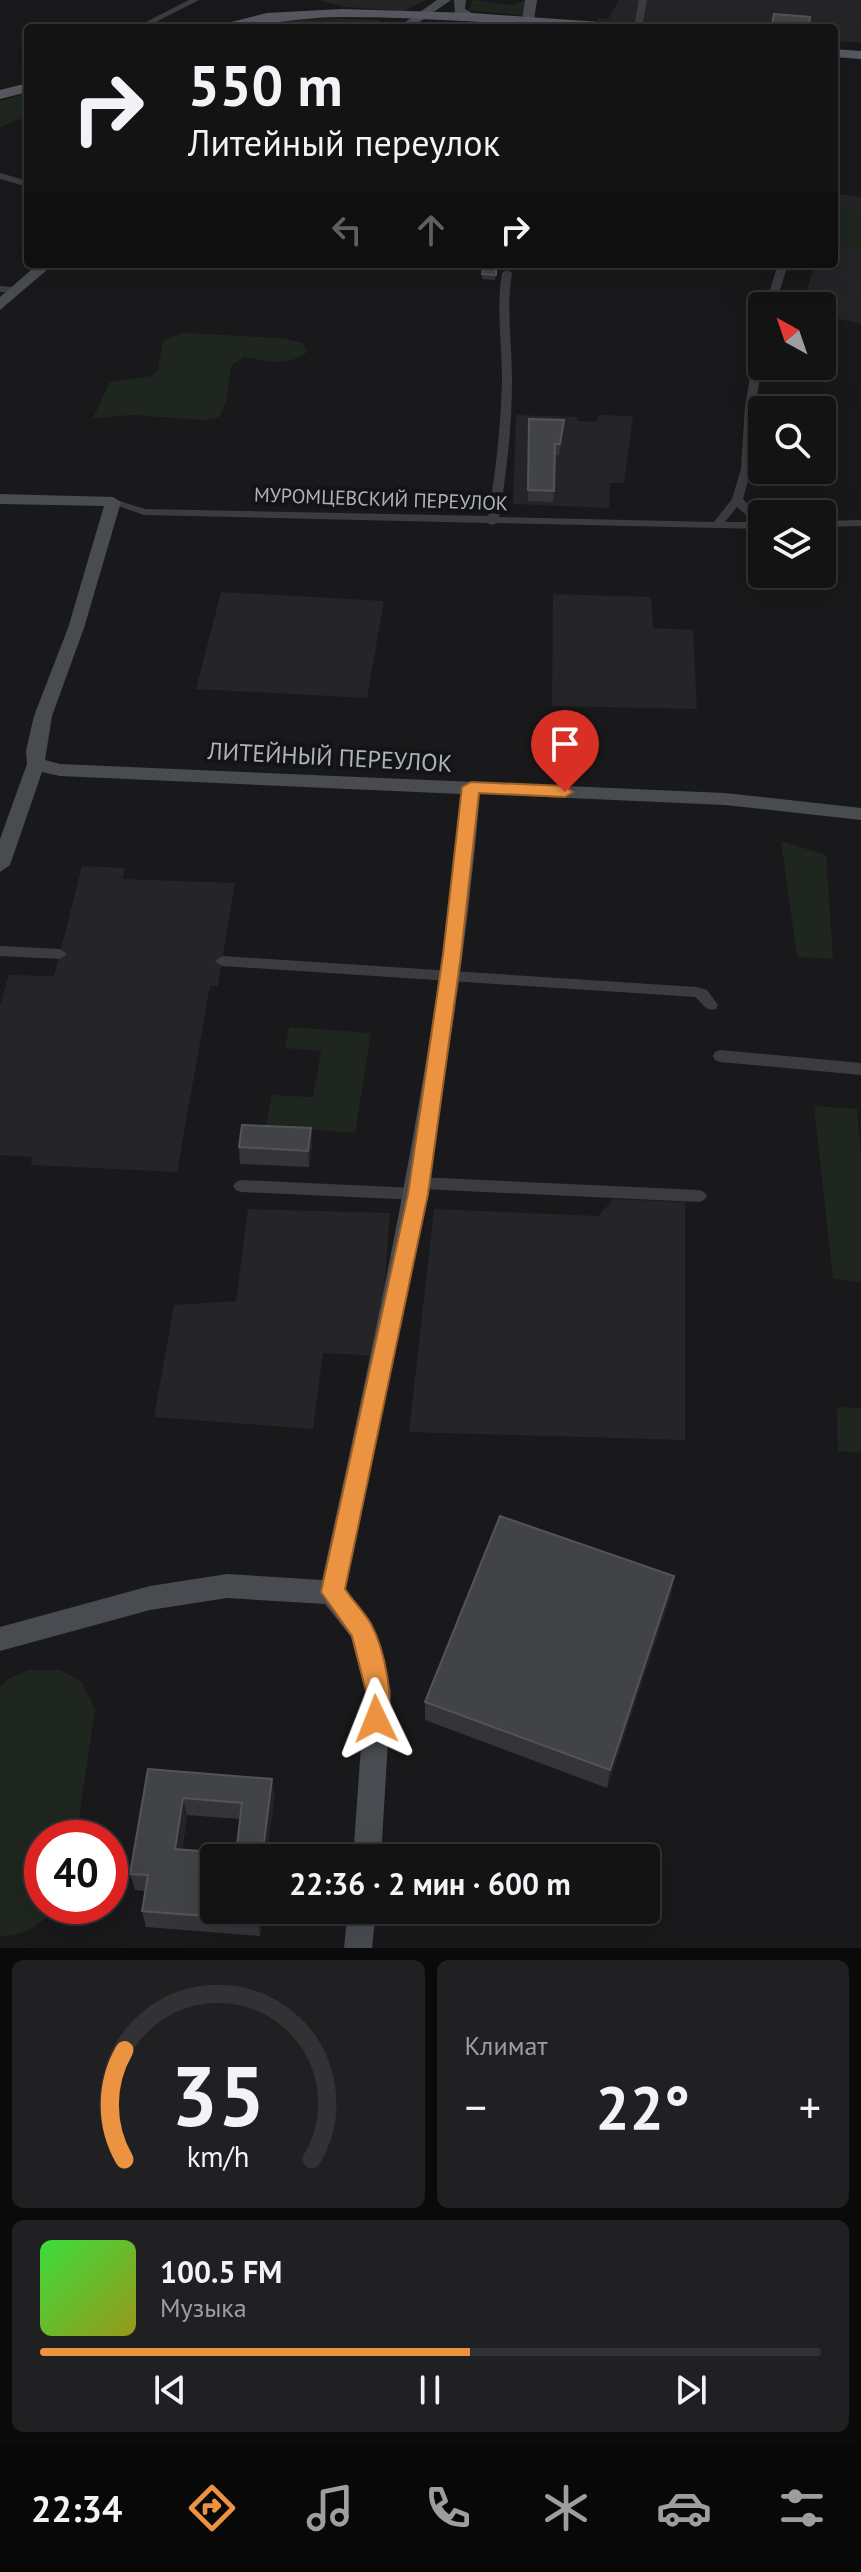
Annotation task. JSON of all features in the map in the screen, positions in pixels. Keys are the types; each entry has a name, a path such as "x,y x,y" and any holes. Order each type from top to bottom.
{"main road":[{"path":"409,24 445,0"},
{"path":"460,0 458,8 466,19"},
{"path":"236,24 301,12 529,24 531,0"},
{"path":"256,24 313,15 420,17"},
{"path":"838,45 861,47"},
{"path":"838,53 861,55"},
{"path":"0,93 24,86"},
{"path":"0,306 7,290 41,268"},
{"name":"МУРОМЦЕВСКИЙ ПЕРЕУЛОК","path":"0,499 113,502"},
{"path":"0,865 36,764 33,751 37,736 77,626 113,502"},
{"name":"ЛИТЕЙНЫЙ ПЕРЕУЛОК","path":"36,764 60,770 725,799 861,814"},
{"path":"332,1592 419,1188 450,977 471,787"},
{"path":"0,1639 150,1598 227,1586 332,1592 362,1631 378,1691 368,1844"},
{"path":"358,1948 361,1924"}],"street":[{"path":"146,24 195,0"},
{"path":"639,24 643,0"},
{"path":"0,176 24,183"},
{"path":"774,292 782,268"},
{"path":"492,522 503,460 507,362 502,297 507,273"},
{"path":"716,526 737,500 746,469 755,380"},
{"path":"737,500 748,511"},
{"name":"МУРОМЦЕВСКИЙ ПЕРЕУЛОК","path":"113,502 144,512 748,526"},
{"path":"836,524 861,523"},
{"path":"0,951 60,954"},
{"path":"222,961 696,992 702,994 711,1005"},
{"path":"720,1056 861,1069"},
{"path":"241,1186 699,1196"}],"shaded area":[{"path":"319,0 425,0 405,11 344,7"},
{"path":"473,0 512,5 526,0 526,16 469,10"},
{"path":"619,0 861,0 861,43 838,41 838,24 597,22 598,18 608,19"},
{"path":"335,18 378,20 382,24 271,24"},
{"path":"24,94 24,118 0,127 0,101"},
{"path":"838,194 861,197 861,324 836,318 836,292 806,292 814,268 838,268"},
{"path":"861,202 849,211 861,213 861,250 839,248 838,251 838,225 843,209"},
{"path":"838,263 843,269 861,271 861,274 836,268"},
{"path":"182,333 281,338 303,343 307,352 285,361 244,357 231,366 226,403 219,417 205,420 132,415 93,418 110,382 151,376 158,370 163,341"},
{"path":"516,415 577,417 578,421 597,422 598,415 633,416 624,483 610,483 609,508 513,504"},
{"path":"221,592 384,601 367,698 196,689"},
{"path":"553,594 651,597 653,628 693,630 697,709 552,706"},
{"path":"781,841 826,855 833,959 797,957"},
{"path":"82,866 125,868 123,879 235,883 218,986 210,986 177,1172 31,1165 32,1157 0,1155 0,1005 9,975 54,976"},
{"path":"289,1027 371,1033 355,1133 266,1126 272,1095 313,1097 321,1051 285,1048"},
{"path":"814,1106 857,1109 861,1157 861,1282 833,1279"},
{"path":"613,1199 685,1202 685,1440 409,1432 434,1209 599,1216"},
{"path":"248,1209 390,1213 379,1356 323,1353 313,1429 154,1417 174,1305 236,1301"},
{"path":"837,1407 861,1408 861,1453 838,1451"},
{"path":"28,1670 60,1670 82,1682 95,1709 79,1820 24,1820 24,1924 38,1924 18,1934 0,1936 0,1687 8,1679"}],"building":[{"path":"774,14 810,17 809,24 772,24"},
{"path":"483,268 496,268 496,275 482,274"},
{"path":"529,419 564,420 560,444 555,444 554,491 528,490"},
{"path":"242,1125 311,1128 308,1151 239,1147"},
{"path":"500,1516 674,1576 610,1770 425,1702"},
{"path":"148,1769 272,1779 264,1844 237,1844 242,1803 183,1798 175,1849 200,1851 200,1916 142,1911 148,1875 130,1874"}],"route":[{"path":"376,1719 378,1691 362,1631 332,1592 418,1194 467,841 471,787 565,792"}]}
